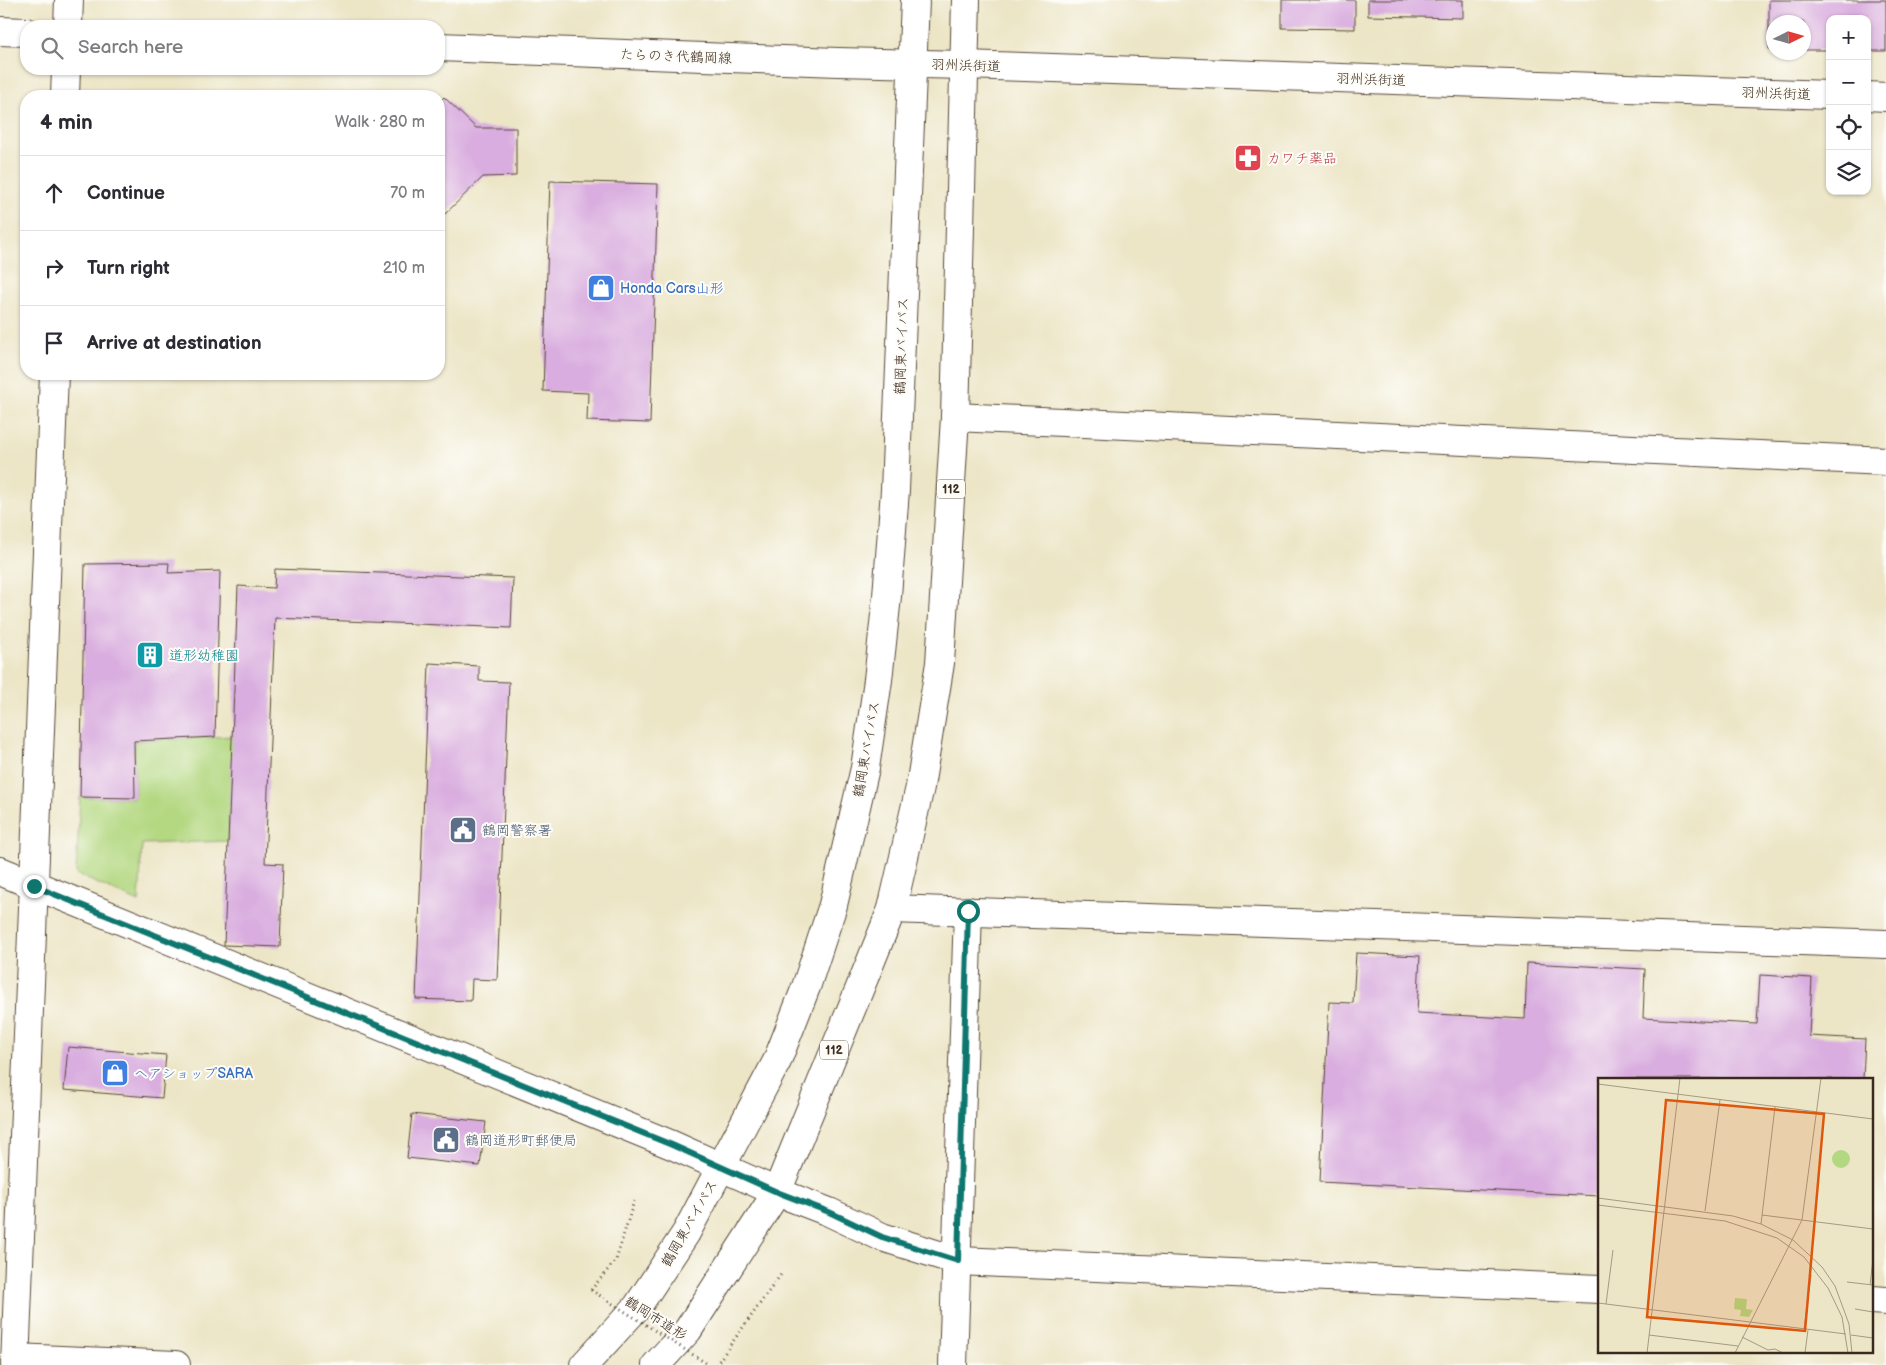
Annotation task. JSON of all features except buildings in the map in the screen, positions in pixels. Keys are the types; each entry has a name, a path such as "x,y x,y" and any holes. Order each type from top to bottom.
{"main road":[{"path":"68,20 69,0"},
{"name":"鶴岡東バイパス","path":"584,1365 637,1307 686,1233 777,1061 806,987 833,905 865,768 880,661 895,490 915,0"},
{"name":"112","path":"656,1365 688,1330 777,1192 892,909 920,788 940,663 955,418 966,0"},
{"path":"0,32 20,32"},
{"name":"たらのき代鶴岡線","path":"445,47 912,64"},
{"name":"羽州浜街道","path":"912,64 1826,95"},
{"path":"65,90 66,75"},
{"path":"1871,96 1886,97"},
{"path":"54,380 15,1362 176,1365"},
{"path":"955,418 1886,462"},
{"path":"0,870 34,886 721,1166 882,1237 958,1261 1598,1289"},
{"path":"892,909 1886,944"},
{"path":"953,1365 958,1261 968,911"}],"path":[{"name":"鶴岡市道形","path":"634,1201 616,1260 591,1290 709,1365"},
{"path":"716,1365 782,1274"}],"green space":[{"path":"233,736 228,841 142,844 139,902 76,874 80,797 135,798 134,741"}],"place":[{"name":"カワチ薬品","path":"1248,158"},
{"name":"Honda Cars山形","path":"601,288"},
{"name":"道形幼稚園","path":"150,655"},
{"name":"鶴岡警察署","path":"463,830"},
{"name":"ヘアショップSARA","path":"115,1073"},
{"name":"鶴岡道形町郵便局","path":"446,1140"}],"route":[{"path":"34,886 672,1145 777,1192 829,1212 882,1237 958,1261 968,911"}]}
